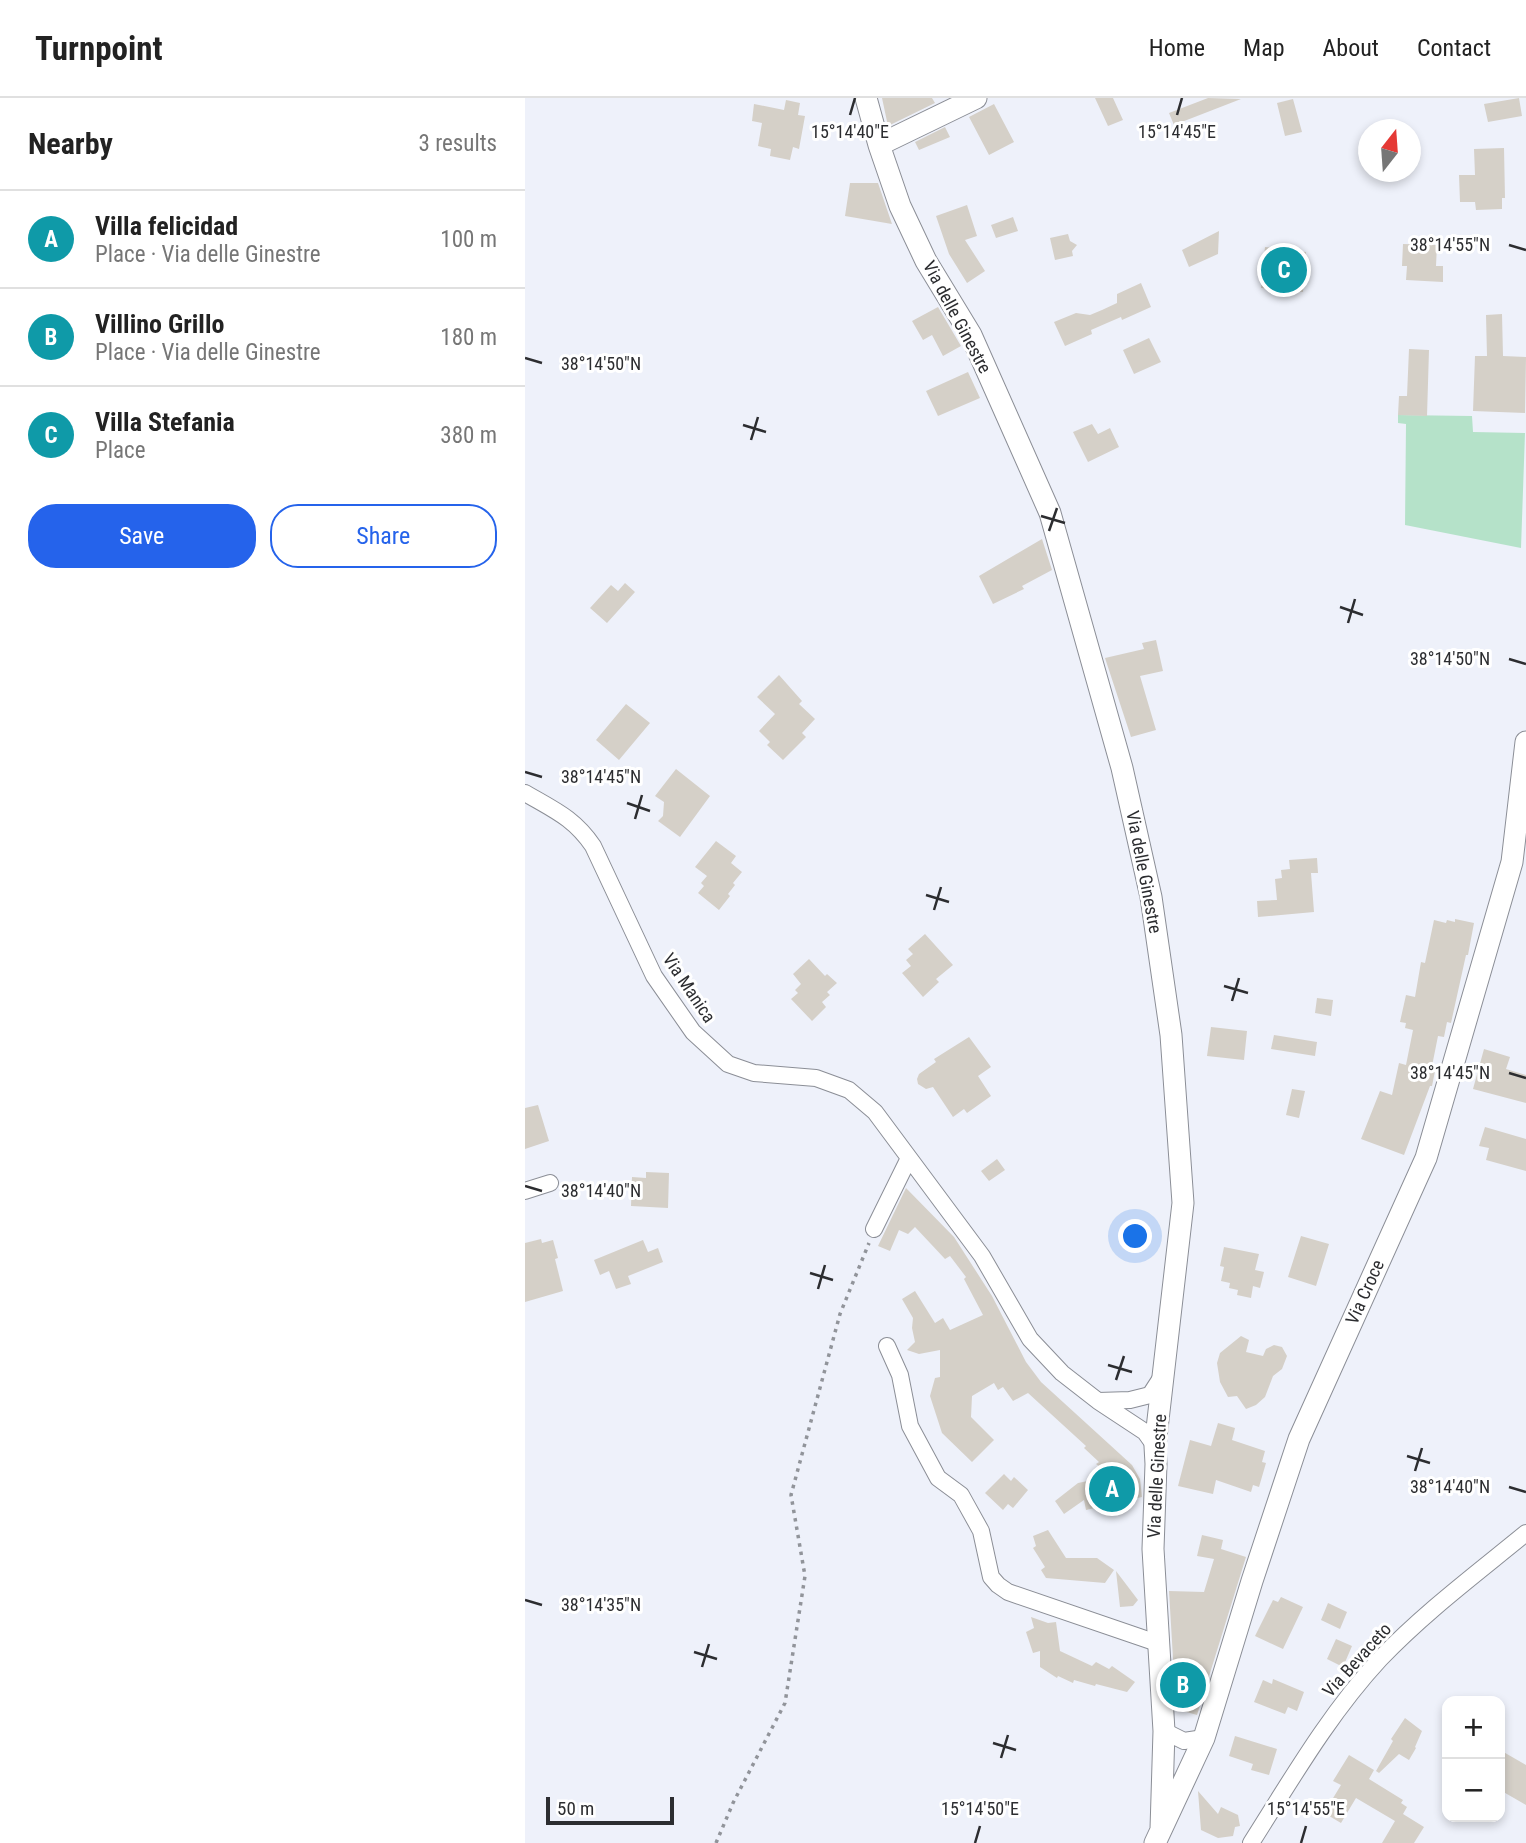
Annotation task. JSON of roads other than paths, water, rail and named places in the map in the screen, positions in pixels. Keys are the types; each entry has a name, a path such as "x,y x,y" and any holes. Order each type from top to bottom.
{"street":[{"name":"Via delle Ginestre","path":"866,98 900,206 926,261 971,335 1050,513 1122,768 1151,897 1172,1048 1183,1203 1155,1446 1153,1549 1164,1731 1158,1836"},
{"path":"879,145 976,98"},
{"name":"Via Croce","path":"1158,1836 1204,1738 1299,1439 1426,1158 1512,862 1526,742"},
{"name":"Via Manica","path":"525,793 580,828 593,846 654,976 694,1032 728,1065 754,1073 815,1079 849,1090 875,1112 982,1256 1031,1339 1062,1373 1097,1401 1145,1432 1155,1446"},
{"path":"874,1229 909,1158"},
{"path":"525,1191 550,1183"},
{"path":"887,1346 900,1375 910,1426 938,1478 961,1494 981,1531 991,1577 998,1585 1008,1592 1160,1644"},
{"path":"1097,1401 1129,1400 1150,1395 1165,1373"},
{"name":"Via Bevaceto","path":"1251,1843 1327,1724 1379,1660 1444,1597 1526,1533"},
{"path":"1164,1731 1184,1741 1204,1738"}],"place":[{"name":"Villa Stefania","path":"1284,270"},
{"name":"Villa felicidad","path":"1112,1489"},
{"name":"Villino Grillo","path":"1183,1685"}]}
